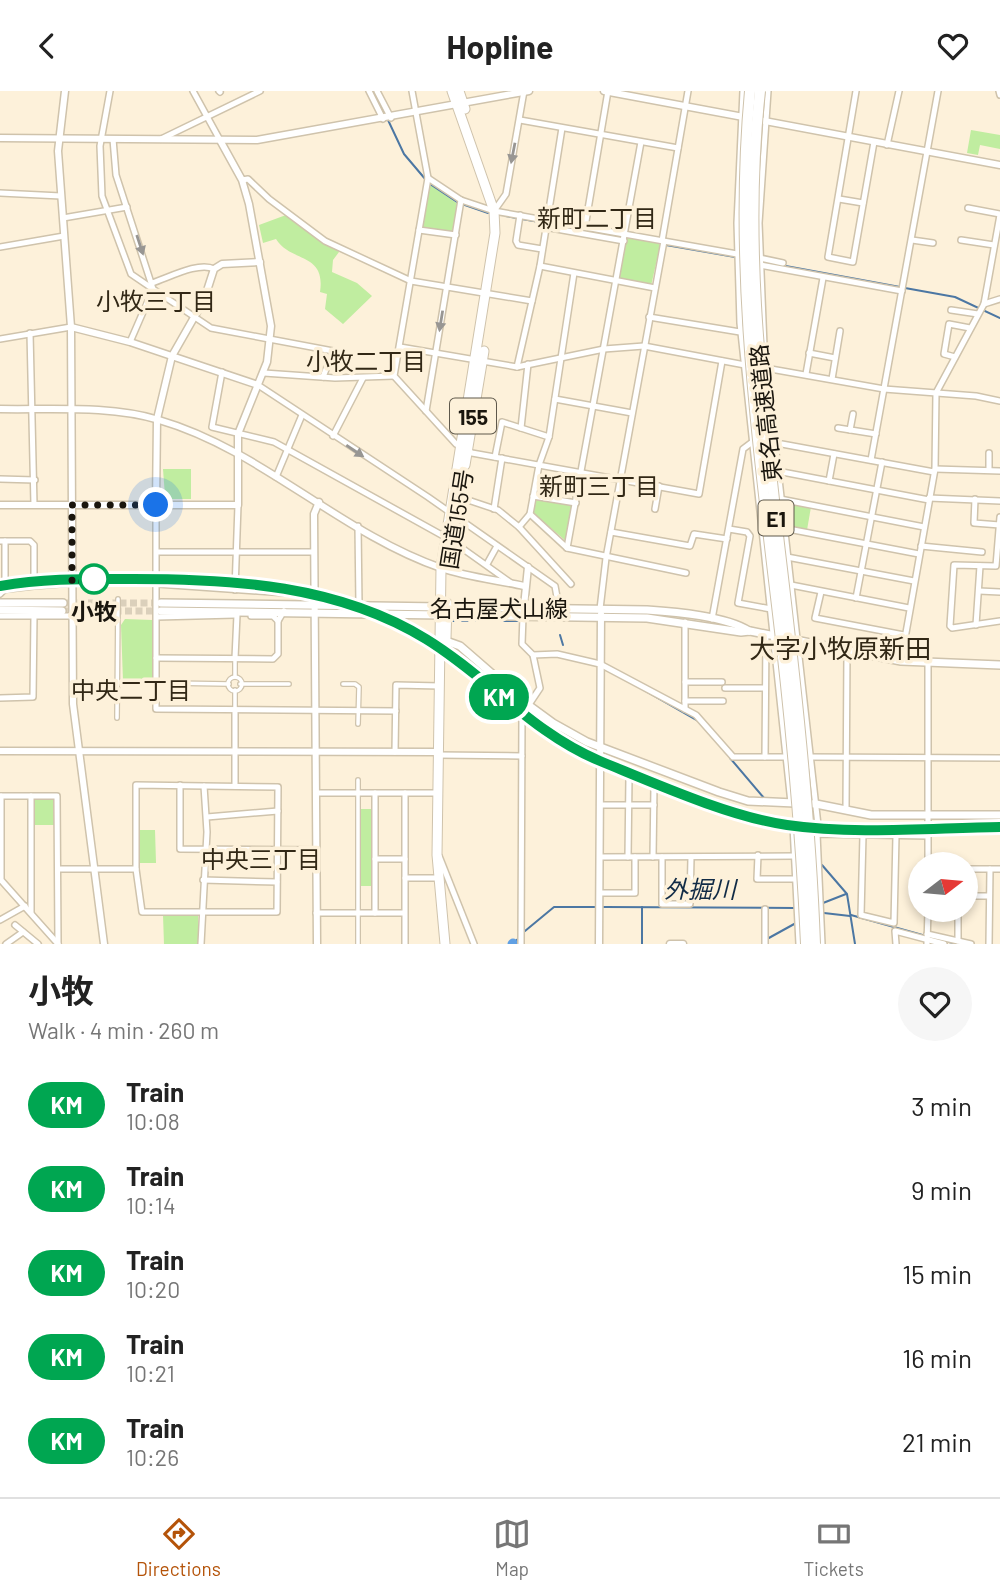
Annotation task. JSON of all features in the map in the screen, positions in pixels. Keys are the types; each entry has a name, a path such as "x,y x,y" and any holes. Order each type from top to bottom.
{"highway":[{"name":"国道155号","path":"452,91 461,104"},
{"name":"国道155号","path":"445,944 437,855 444,569 501,234 497,210 459,91"},
{"name":"東名高速道路","path":"750,91 743,226 749,361 796,776 806,944"},
{"name":"東名高速道路","path":"760,91 753,184 756,318 804,762 815,944"},
{"name":"国道155号","path":"453,516 459,497 465,449"},
{"name":"国道155号","path":"438,751 445,689 444,612"}],"main road":[{"path":"0,603 63,607 0,610"},
{"name":"名古屋犬山線","path":"160,610 314,603 444,612"},
{"name":"名古屋犬山線","path":"523,611 559,608 685,622 741,632 750,631 901,661 1000,666"},
{"name":"名古屋犬山線","path":"160,610 268,614 284,611 666,611 741,626 750,631"},
{"path":"446,641 460,646 553,723 598,746 728,795 762,803 816,804 871,815 1000,815"}],"street":[{"path":"65,91 59,139 71,327 73,704 104,944"},
{"path":"110,91 101,139 102,196 131,274 153,286 211,328 333,351 323,377"},
{"path":"192,91 242,180 260,262 272,339 264,373 238,434 235,590"},
{"path":"158,140 260,91"},
{"path":"369,91 387,118"},
{"path":"377,91 387,118"},
{"path":"394,376 428,181 412,91"},
{"path":"0,138 221,142 257,140 526,91 506,194 497,210"},
{"path":"585,227 607,91 1000,165"},
{"path":"599,944 598,746 601,613 606,558 688,91"},
{"path":"743,91 737,188 737,254 743,365 771,609 765,688 765,757"},
{"path":"768,91 763,121 759,223 762,322 819,834 822,944"},
{"path":"856,91 828,257 853,262 874,142"},
{"path":"887,145 899,91"},
{"path":"872,460 938,91"},
{"path":"520,120 678,148"},
{"path":"517,366 540,266 562,128"},
{"path":"113,139 116,175 153,286 130,342"},
{"path":"568,548 641,142"},
{"path":"242,180 248,179 269,199 325,241 411,281 532,301"},
{"path":"428,181 461,203 520,218 737,254"},
{"path":"737,188 760,191"},
{"path":"0,193 61,196"},
{"path":"839,199 863,203"},
{"path":"426,411 461,203"},
{"path":"63,218 127,207"},
{"path":"901,661 934,471 936,393 981,309 997,254 1000,214 968,208"},
{"path":"520,218 516,241 518,245 542,250"},
{"path":"737,223 759,223"},
{"path":"546,224 585,227 624,237"},
{"path":"419,230 456,235"},
{"path":"0,247 64,236"},
{"path":"912,240 930,240"},
{"path":"961,240 996,245"},
{"path":"260,262 222,264 214,269 207,292 172,356 157,419 157,584 160,610 156,709 396,711"},
{"path":"760,262 823,278 903,289"},
{"path":"760,262 783,263"},
{"path":"153,286 195,269 209,266 214,269"},
{"path":"540,266 655,288"},
{"path":"519,527 530,514 539,465 549,437 574,273"},
{"path":"806,375 823,278"},
{"path":"951,310 981,309 1000,299"},
{"path":"649,317 740,332"},
{"path":"740,323 762,322"},
{"path":"955,357 944,354 949,324 970,328"},
{"path":"0,339 71,327 130,342 258,385 555,586 559,608"},
{"path":"832,379 840,331"},
{"path":"30,333 34,505"},
{"path":"400,347 517,366 604,349 644,346 884,389 1000,401"},
{"path":"810,353 835,358"},
{"path":"394,376 465,449 498,458 699,494 722,361"},
{"path":"521,428 528,364"},
{"path":"211,439 222,372"},
{"path":"264,373 363,378 394,376"},
{"path":"333,436 363,378"},
{"path":"555,399 632,413"},
{"path":"0,409 115,413 157,419 211,439 358,526 444,569 524,586"},
{"path":"850,430 853,414"},
{"path":"276,477 302,415"},
{"path":"494,509 502,422 549,437"},
{"path":"212,427 286,448 449,540 511,583"},
{"path":"838,428 876,434"},
{"path":"712,620 743,449 751,443 774,442 934,471 1000,471"},
{"path":"989,453 989,470"},
{"path":"829,481 834,454"},
{"path":"856,598 882,462"},
{"path":"777,471 929,499 1000,501"},
{"path":"0,479 35,480"},
{"path":"656,509 659,486"},
{"path":"533,496 576,503"},
{"path":"459,497 494,509 519,527 571,583"},
{"path":"780,499 923,527"},
{"path":"975,499 974,523 1000,525"},
{"path":"317,944 314,514 319,502"},
{"path":"0,505 238,505"},
{"path":"530,514 568,548 686,573"},
{"path":"1000,517 997,565 954,565 950,626 952,628 1000,621"},
{"path":"358,526 359,605"},
{"path":"783,528 919,554"},
{"path":"729,529 747,532 750,536 738,603 771,609"},
{"path":"611,532 690,546 694,534 727,539"},
{"path":"34,586 34,545 30,541 2,541 2,591 72,583"},
{"path":"482,577 497,546"},
{"path":"921,546 982,551"},
{"path":"157,552 314,552"},
{"path":"787,557 914,581"},
{"path":"976,625 980,566"},
{"path":"521,944 522,715 540,688 533,655 522,644 524,586 528,567"},
{"path":"157,584 301,594"},
{"path":"790,585 909,608"},
{"path":"253,591 266,604"},
{"path":"979,591 1000,592"},
{"path":"821,592 815,618 904,635"},
{"path":"117,718 118,599"},
{"path":"160,610 237,615 268,614 278,621"},
{"path":"156,658 273,659 278,654 278,621 284,611"},
{"path":"237,615 235,677 240,684"},
{"path":"0,616 72,616"},
{"path":"0,698 33,697 34,616"},
{"path":"685,622 685,709"},
{"path":"770,635 782,705 791,803"},
{"path":"846,809 847,651"},
{"path":"533,655 557,655 600,664 685,709 706,725 733,757 1000,758"},
{"path":"928,664 928,852"},
{"path":"235,677 229,680 231,690 235,690"},
{"path":"685,682 765,688"},
{"path":"79,685 229,684"},
{"path":"240,684 289,684"},
{"path":"235,786 235,690 240,684"},
{"path":"343,684 355,684 359,687 358,724"},
{"path":"395,752 396,685 440,685"},
{"path":"685,701 723,701"},
{"path":"782,705 804,702"},
{"path":"0,751 438,751 522,755"},
{"path":"600,893 635,893 628,805 629,777"},
{"path":"358,780 358,944"},
{"path":"136,785 235,786 278,786 277,912 142,912 136,869 136,785"},
{"path":"180,785 180,849 316,850"},
{"path":"201,944 207,817 204,786"},
{"path":"653,857 654,786"},
{"path":"316,793 437,793"},
{"path":"375,793 375,913"},
{"path":"405,793 405,944"},
{"path":"1,796 57,796 58,944 1,880 1,796"},
{"path":"31,796 31,912"},
{"path":"600,805 654,804"},
{"path":"207,817 278,811"},
{"path":"793,826 799,944"},
{"path":"819,834 928,836"},
{"path":"863,835 861,915 894,923 896,836"},
{"path":"437,855 474,944"},
{"path":"758,855 758,879 796,879"},
{"path":"600,857 794,856"},
{"path":"662,857 662,904 690,904 691,857"},
{"path":"375,859 405,859"},
{"path":"58,869 136,869"},
{"path":"978,869 1000,869"},
{"path":"989,944 990,869"},
{"path":"405,878 438,878"},
{"path":"203,880 277,882"},
{"path":"978,896 989,896"},
{"path":"0,920 25,906"},
{"path":"765,909 765,944"},
{"path":"316,913 404,913"},
{"path":"958,922 958,941"},
{"path":"15,925 38,944"},
{"path":"896,944 895,930 944,944"},
{"path":"8,943 23,932"},
{"path":"927,939 971,944"},
{"path":"670,944 683,944"}],"green space":[{"path":"971,130 1000,135 1000,149 980,145 978,155 967,153"},
{"path":"429,184 458,204 452,233 422,227"},
{"path":"286,215 336,245 339,252 333,260 332,272 357,283 372,296 343,324 325,309 327,294 320,292 318,270 313,264 282,247 276,239 263,243 259,225"},
{"path":"627,236 658,242 660,246 651,286 619,279"},
{"path":"163,469 191,469 191,499 172,499 165,496"},
{"path":"537,498 573,506 566,541 533,513"},
{"path":"783,502 811,507 807,530 787,526"},
{"path":"125,619 153,620 152,681 123,681 121,625"},
{"path":"33,798 53,798 54,825 33,825"},
{"path":"360,809 372,809 372,886 361,886"},
{"path":"138,830 155,830 156,863 138,863"},
{"path":"163,915 198,915 199,944 164,944"}],"waterway":[{"path":"374,91 385,115"},
{"path":"388,120 404,154 426,180"},
{"path":"430,184 457,202"},
{"path":"462,204 488,213"},
{"path":"506,216 517,218"},
{"path":"522,219 545,223"},
{"path":"550,224 620,237"},
{"path":"666,245 735,257"},
{"path":"764,262 900,287"},
{"path":"905,288 955,297 1000,318"},
{"path":"451,621 520,621"},
{"path":"560,635 563,645"},
{"path":"642,689 698,721"},
{"path":"730,758 764,798"},
{"path":"822,865 847,894 855,944"},
{"name":"外掘川","path":"823,903 846,894"},
{"name":"外掘川","path":"525,931 554,907 595,907"},
{"name":"外掘川","path":"604,907 795,908"},
{"path":"642,907 642,944"},
{"path":"824,913 850,916"},
{"name":"外掘川","path":"851,915 926,936"},
{"path":"767,939 796,923"},
{"name":"外掘川","path":"513,943 518,939"},
{"name":"外掘川","path":"949,942 958,944"}],"tunnel":[{"path":"67,603 160,603"},
{"path":"62,611 161,611"}],"railway":[{"path":"455,659 527,720 567,745 599,761 756,818 787,825 827,827 1000,827"}],"train":[{"name":"KM","path":"0,586 66,578 178,579 222,580 293,589 359,608 426,639 455,659 527,720 599,761 756,818 787,825 827,827 1000,827"}],"place":[{"name":"小牧","path":"94,579"}],"district":[{"name":"新町二丁目","path":"597,217"},
{"name":"小牧三丁目","path":"156,300"},
{"name":"小牧二丁目","path":"366,360"},
{"name":"新町三丁目","path":"599,485"},
{"name":"大字小牧原新田","path":"840,647"},
{"name":"中央二丁目","path":"131,689"},
{"name":"中央三丁目","path":"261,858"}],"route":[{"path":"94,579 72,583 72,505 156,505"}]}
